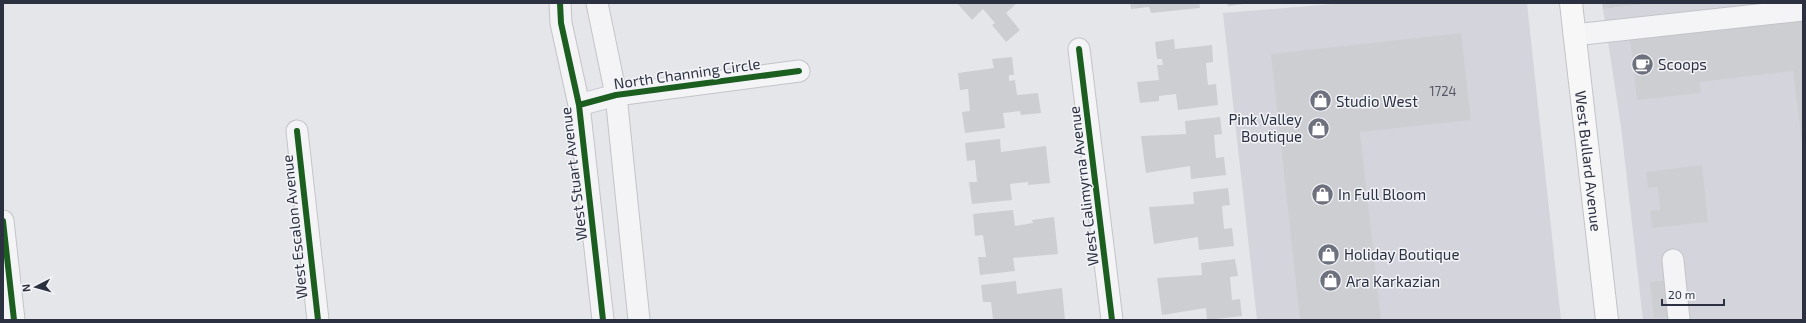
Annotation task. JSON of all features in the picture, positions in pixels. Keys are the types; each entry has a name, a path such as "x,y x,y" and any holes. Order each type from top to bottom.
{"main road":[{"name":"West Bullard Avenue","path":"1571,3 1607,320"}],"street":[{"name":"West Stuart Avenue","path":"560,3 561,23 579,105 603,320"},
{"path":"597,3 616,95 639,320"},
{"path":"1574,35 1803,10"},
{"name":"West Calimyrna Avenue","path":"1079,49 1112,320"},
{"name":"North Channing Circle","path":"579,105 616,95 799,71"},
{"name":"West Escalon Avenue","path":"297,131 318,320"},
{"path":"3,221 14,320"},
{"path":"1673,260 1679,320"}],"shaded area":[{"path":"1345,3 1527,3 1561,320 1257,320 1223,13"},
{"path":"1657,3 1803,3 1803,320 1643,320 1621,127 1603,9"}],"building":[{"path":"957,3 1017,3 1006,13 1020,30 1006,42 992,25 995,23 983,9 972,20"},
{"path":"1130,3 1199,3 1200,8 1151,13 1149,7 1131,9"},
{"path":"1227,3 1243,3 1243,4 1228,6"},
{"path":"1602,3 1647,3 1647,4 1603,9"},
{"path":"1803,20 1803,150 1793,71 1699,82 1701,93 1637,100 1630,38"},
{"path":"1461,33 1471,120 1360,132 1381,320 1300,320 1271,54"},
{"path":"1174,39 1175,49 1212,45 1213,62 1206,63 1208,85 1216,84 1218,105 1178,110 1176,94 1159,96 1159,101 1140,103 1137,82 1159,80 1157,65 1163,65 1162,59 1157,59 1155,42"},
{"path":"1012,57 1014,75 1009,75 1009,81 1015,80 1017,95 1038,93 1041,113 1021,115 1020,111 1003,113 1005,128 965,133 962,112 970,111 968,89 960,90 958,73 994,68 992,59"},
{"path":"1220,117 1222,134 1214,135 1216,158 1224,157 1226,175 1191,179 1190,166 1146,173 1141,136 1186,134 1185,121"},
{"path":"1000,139 1001,152 1046,146 1050,183 1028,185 1028,182 1010,184 1012,200 972,204 969,182 977,182 975,160 967,161 965,143"},
{"path":"1702,165 1708,222 1652,228 1650,211 1660,210 1658,187 1648,188 1646,172"},
{"path":"1228,188 1230,205 1222,206 1224,229 1232,228 1234,246 1199,250 1198,237 1154,244 1149,207 1194,204 1193,192"},
{"path":"1013,210 1015,226 1033,223 1032,220 1054,217 1058,254 1013,258 1015,271 980,275 978,257 986,257 983,235 975,236 973,214"},
{"path":"1235,259 1238,276 1230,277 1232,300 1240,299 1242,316 1207,320 1206,308 1162,315 1157,278 1202,275 1201,263"},
{"path":"1668,280 1679,316 1654,318 1650,282"},
{"path":"1016,281 1017,294 1062,288 1065,320 993,320 991,302 983,302 981,285"}],"cycle path":[{"path":"560,3 561,23 579,105 603,320"},
{"path":"1079,49 1112,320"},
{"path":"579,105 616,95 799,71"},
{"path":"297,131 318,320"},
{"path":"3,221 14,320"}],"place":[{"name":"Scoops","path":"1643,64"},
{"name":"Studio West","path":"1320,101"},
{"name":"Pink Valley Boutique","path":"1318,128"},
{"name":"In Full Bloom","path":"1322,194"},
{"name":"Holiday Boutique","path":"1328,254"},
{"name":"Ara Karkazian","path":"1330,281"}]}
